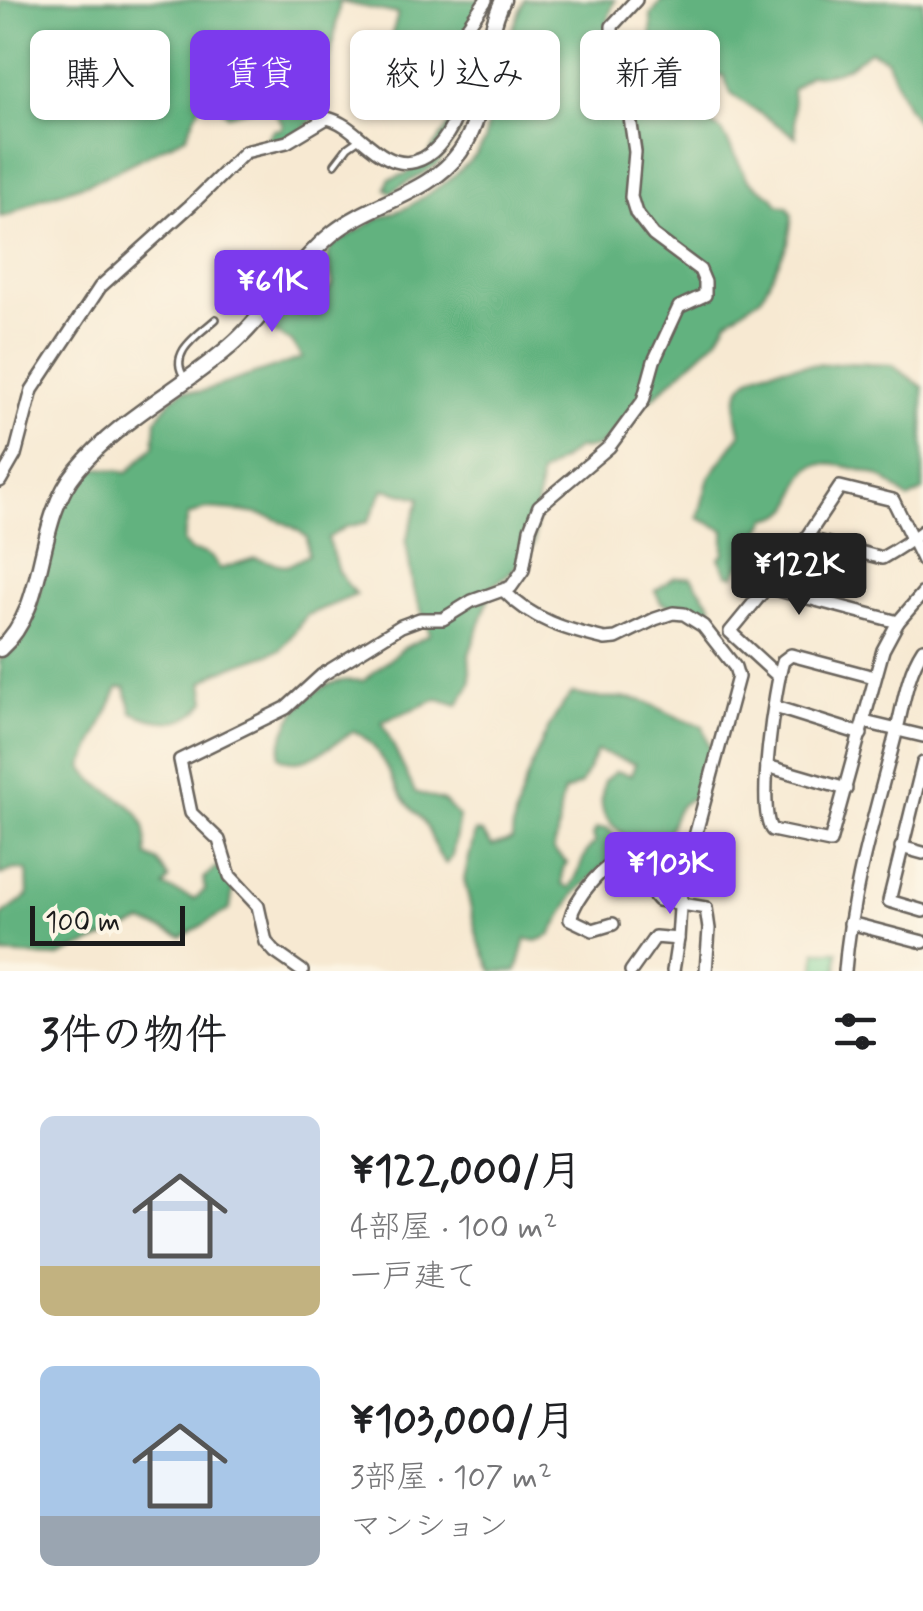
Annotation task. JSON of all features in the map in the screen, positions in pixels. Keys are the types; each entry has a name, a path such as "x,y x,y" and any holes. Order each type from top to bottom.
{"street":[{"path":"0,481 15,455 28,400 41,373 93,295 248,150 288,142 327,118 345,126 386,157 408,164 420,160 442,142 454,122 462,96 454,46 486,0"},
{"path":"0,648 24,617 48,521 70,478 113,435 240,338 332,234 358,216 435,177 458,156 478,116 488,39 503,0"},
{"path":"302,971 266,942 258,906 230,876 219,840 192,812 178,766 180,760 286,708 330,668 402,626 414,620 442,618 472,601 504,591 517,581 539,506 608,447 643,401 670,322 679,307 705,295 705,282 700,270 653,235 636,213 631,198 636,152 627,97 615,71 612,32 613,22 636,0"},
{"path":"918,535 882,558 806,538 840,487 893,500 918,535 923,561"},
{"path":"779,677 730,632 767,587 898,622"},
{"path":"504,591 520,608 536,616 605,639 616,638 655,618 684,614 703,626 734,667 738,677 731,711 694,840 683,861 673,971"},
{"path":"874,677 790,655 784,660 764,802 766,821 772,830 830,842 882,650 898,622 923,593"},
{"path":"845,971 850,923 910,679 923,650"},
{"path":"775,708 862,728 923,736"},
{"path":"923,764 919,795 901,847 889,902 923,911"},
{"path":"767,766 846,788"},
{"path":"901,847 923,853"},
{"path":"613,924 593,930 570,919 580,900 612,862 624,859 658,900 702,905 708,912 706,971"},
{"path":"850,923 923,942"},
{"path":"631,971 655,936 678,939"}],"lane":[{"path":"335,164 361,138"},
{"path":"187,380 178,365 180,354 216,319"}],"green space":[{"path":"0,0 482,0 473,30 393,30 398,14 340,2 330,60 330,30 190,30 190,120 194,120 186,136 97,180 0,217"},
{"path":"524,0 615,0 607,30 580,30 580,120 704,120 722,131 748,180 778,205 788,207 792,216 788,243 762,296 728,320 717,339 653,398 628,414 611,437 597,447 577,449 540,475 534,544 511,572 493,586 469,655 471,683 458,705 438,699 382,722 415,792 444,801 459,817 452,857 446,864 377,752 354,731 307,759 297,761 279,756 288,725 318,690 346,680 363,681 402,649 430,634 413,589 406,541 420,498 384,489 368,522 346,527 328,538 338,572 356,595 307,615 281,650 220,671 203,682 206,701 190,716 162,721 132,712 125,687 118,688 83,767 97,783 138,814 145,831 147,856 158,862 169,879 164,887 194,899 205,890 204,878 216,867 222,870 233,890 230,909 182,937 143,922 57,957 2,954 1,916 28,896 27,871 15,869 0,875 0,660 27,633 66,496 77,479 89,470 102,468 127,473 154,446 156,420 184,390 200,392 302,358 292,342 267,329 267,321 281,308 307,316 333,285 327,257 332,246 377,219 408,207 449,180 485,141 488,120 560,120 560,30 512,30","holes":["205,509 259,514 284,522 307,537 308,555 287,566 255,558 220,569 209,556 191,551 183,542 188,516"]},
{"path":"662,0 923,0 923,131 907,107 886,59 870,51 842,69 809,75 792,90 796,137 731,94 720,75 720,30 651,30 651,15"},
{"path":"280,120 312,120 291,136 267,144 273,130 281,129"},
{"path":"453,120 462,120 459,132 437,165 391,192 386,189 389,179 422,163"},
{"path":"845,363 892,365 923,387 923,491 908,499 884,479 868,472 834,465 815,466 803,477 792,506 767,519 734,576 727,574 719,558 724,554 724,530 698,518 709,477 741,434 736,408 740,390 750,378 765,371"},
{"path":"675,577 691,577 712,606 703,618 661,603 655,591"},
{"path":"573,693 643,701 703,726 712,755 700,793 681,806 656,855 642,864 628,855 625,836 602,807 604,781 616,771 631,775 635,764 597,751 581,784 564,792 553,850 567,863 562,885 569,888 586,852 595,843 596,829 607,828 618,838 614,857 575,893 551,935 537,941 526,939 517,971 492,971 478,940 464,879 475,832 482,833 492,846 512,840 518,806 533,762 553,720"},
{"path":"816,951 838,951 837,971 815,971"}]}
